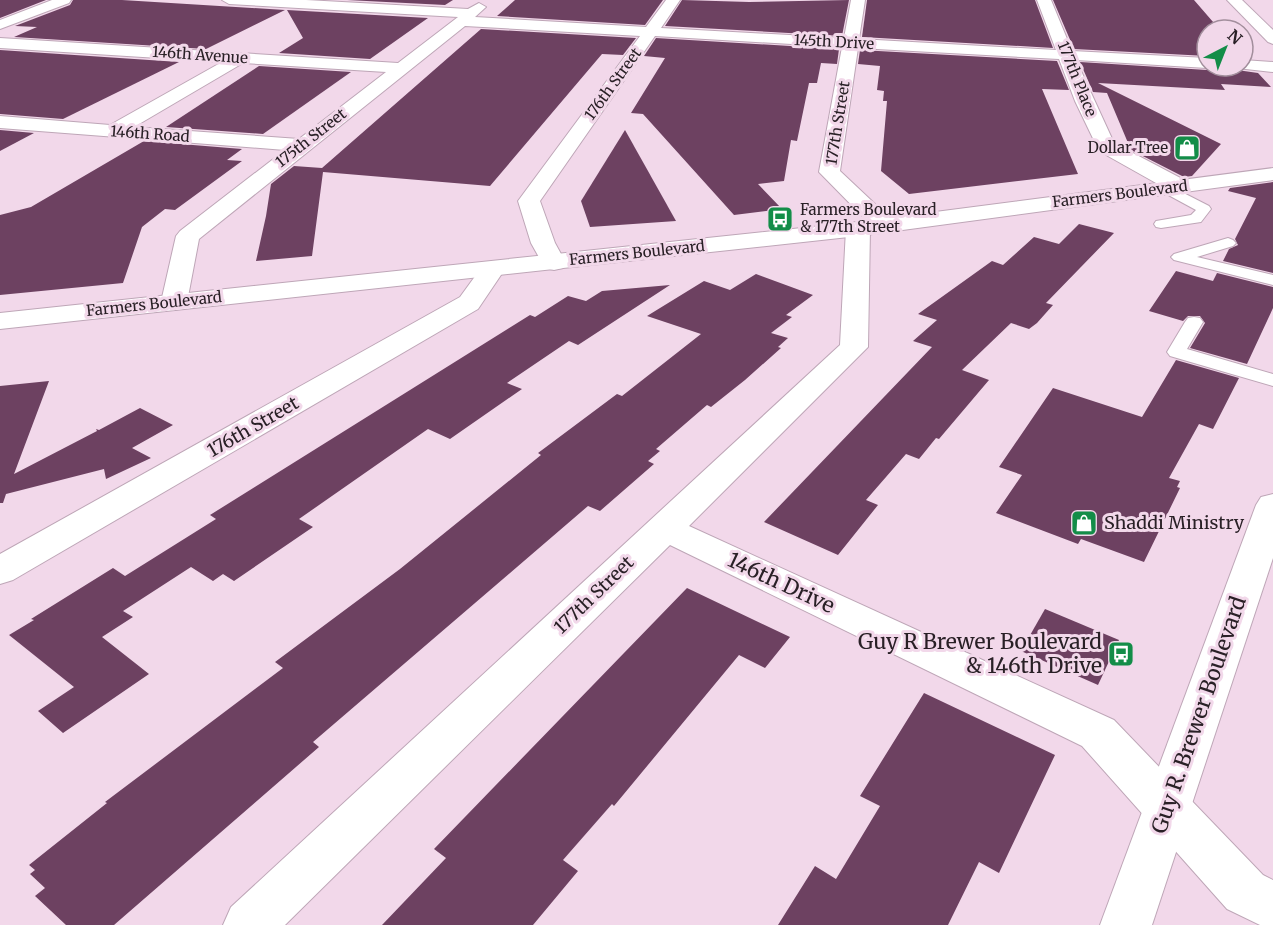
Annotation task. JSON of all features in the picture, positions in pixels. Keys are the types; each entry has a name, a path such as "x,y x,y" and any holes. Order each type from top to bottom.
{"street":[{"path":"0,25 64,0"},
{"name":"145th Drive","path":"229,0 650,31 1195,62"},
{"name":"175th Street","path":"174,302 188,236 487,0"},
{"name":"176th Street","path":"554,263 543,243 529,201 673,0"},
{"name":"177th Street","path":"249,925 854,347 871,227 829,172 858,0"},
{"name":"177th Place","path":"1044,0 1106,147 1173,187"},
{"path":"1234,0 1266,25 1273,39"},
{"name":"146th Avenue","path":"0,43 400,68"},
{"path":"0,56 26,44"},
{"path":"113,131 240,58"},
{"path":"1255,66 1273,67"},
{"name":"146th Road","path":"0,122 300,146"},
{"name":"Farmers Boulevard","path":"0,321 871,227 1273,174"},
{"name":"176th Street","path":"0,571 469,303 493,269"},
{"name":"Guy R. Brewer Boulevard","path":"1126,925 1273,505"},
{"name":"146th Drive","path":"664,528 1098,733 1245,892 1273,906"}],"lane":[{"path":"1161,224 1196,219 1204,209 1173,187"},
{"path":"1228,243 1179,257 1273,280"},
{"path":"1194,322 1176,352 1273,380"}],"building":[{"path":"0,0 46,0 0,18"},
{"path":"73,0 122,0 285,10 206,49 14,37 37,27 15,26 70,5"},
{"path":"347,0 453,0 445,5"},
{"path":"515,0 663,0 645,25 497,16"},
{"path":"682,0 749,2 849,0 842,36 665,26"},
{"path":"867,0 1035,0 1053,48 862,37"},
{"path":"1053,0 1194,0 1210,18 1195,18 1195,55 1074,49"},
{"path":"287,10 428,18 370,59 279,53 303,38"},
{"path":"481,29 636,38 623,55 602,54 490,186 323,172 312,256 256,261 271,184 294,166 322,168"},
{"path":"656,38 839,49 837,64 821,63 817,83 809,83 797,141 791,140 784,181 758,184 782,209 734,215 643,114 631,113 665,58 644,56"},
{"path":"0,50 179,62 63,119 0,114"},
{"path":"860,50 1057,61 1069,90 1042,89 1078,174 909,194 881,171 887,101 883,101 884,91 877,90 880,66 858,64"},
{"path":"1080,62 1195,69 1195,78 1255,78 1255,73 1271,87 1221,84 1225,90 1098,83 1221,144 1192,176 1184,177 1131,150 1107,93 1093,92"},
{"path":"259,66 351,72 263,134 166,127"},
{"path":"0,130 34,133 0,151"},
{"path":"625,130 676,221 590,227 581,201"},
{"path":"144,141 242,149 227,160 242,161 175,210 165,209 142,227 123,283 0,295 0,215 31,207"},
{"path":"1273,182 1273,273 1223,261 1229,249 1238,245 1235,239 1256,198 1228,191 1230,188"},
{"path":"1079,224 1114,233 1046,303 1053,305 1037,323 1029,329 1011,323 962,370 989,380 919,459 906,454 866,500 878,505 838,555 764,522 932,347 913,341 937,320 918,314 992,261 1003,265 1034,237 1059,244"},
{"path":"1176,271 1213,281 1217,273 1273,287 1273,308 1247,364 1190,348 1205,323 1200,316 1188,316 1183,321 1149,311"},
{"path":"756,274 813,295 786,315 792,317 771,333 788,338 778,347 781,348 745,380 711,407 707,405 656,449 660,451 648,461 654,464 600,511 588,506 313,742 319,747 114,925 66,925 35,896 45,888 30,874 35,870 29,865 107,803 105,802 283,668 275,662 400,569 541,455 538,453 617,394 622,396 701,334 647,316 704,281 730,290"},
{"path":"670,285 578,345 569,341 507,383 522,389 450,439 428,429 299,519 313,527 234,581 223,574 213,581 191,567 123,611 133,617 102,637 149,674 63,733 38,711 74,687 9,635 34,620 31,619 113,568 125,576 216,519 210,515 530,315 535,317 568,296 586,301 602,291"},
{"path":"1176,360 1239,378 1213,429 1199,424 1169,478 1180,481 1177,487 1180,488 1144,562 1081,539 1078,544 996,513 1022,475 999,467 1053,388 1142,417"},
{"path":"49,381 14,474 97,431 96,429 99,430 140,408 173,425 132,448 151,458 106,479 104,469 6,494 3,503 0,503 0,386"},
{"path":"687,588 790,637 765,668 739,655 614,806 612,804 563,860 578,871 533,925 382,925 446,858 434,849"},
{"path":"1045,609 1119,640 1098,685 1021,651"},
{"path":"924,693 1055,755 999,873 979,862 948,925 778,925 815,866 836,879 880,806 860,796"}],"place":[{"name":"Dollar Tree","path":"1187,148"},
{"name":"Farmers Boulevard & 177th Street","path":"780,219"},
{"name":"Shaddi Ministry","path":"1084,523"},
{"name":"Guy R Brewer Boulevard & 146th Drive","path":"1121,654"}]}
